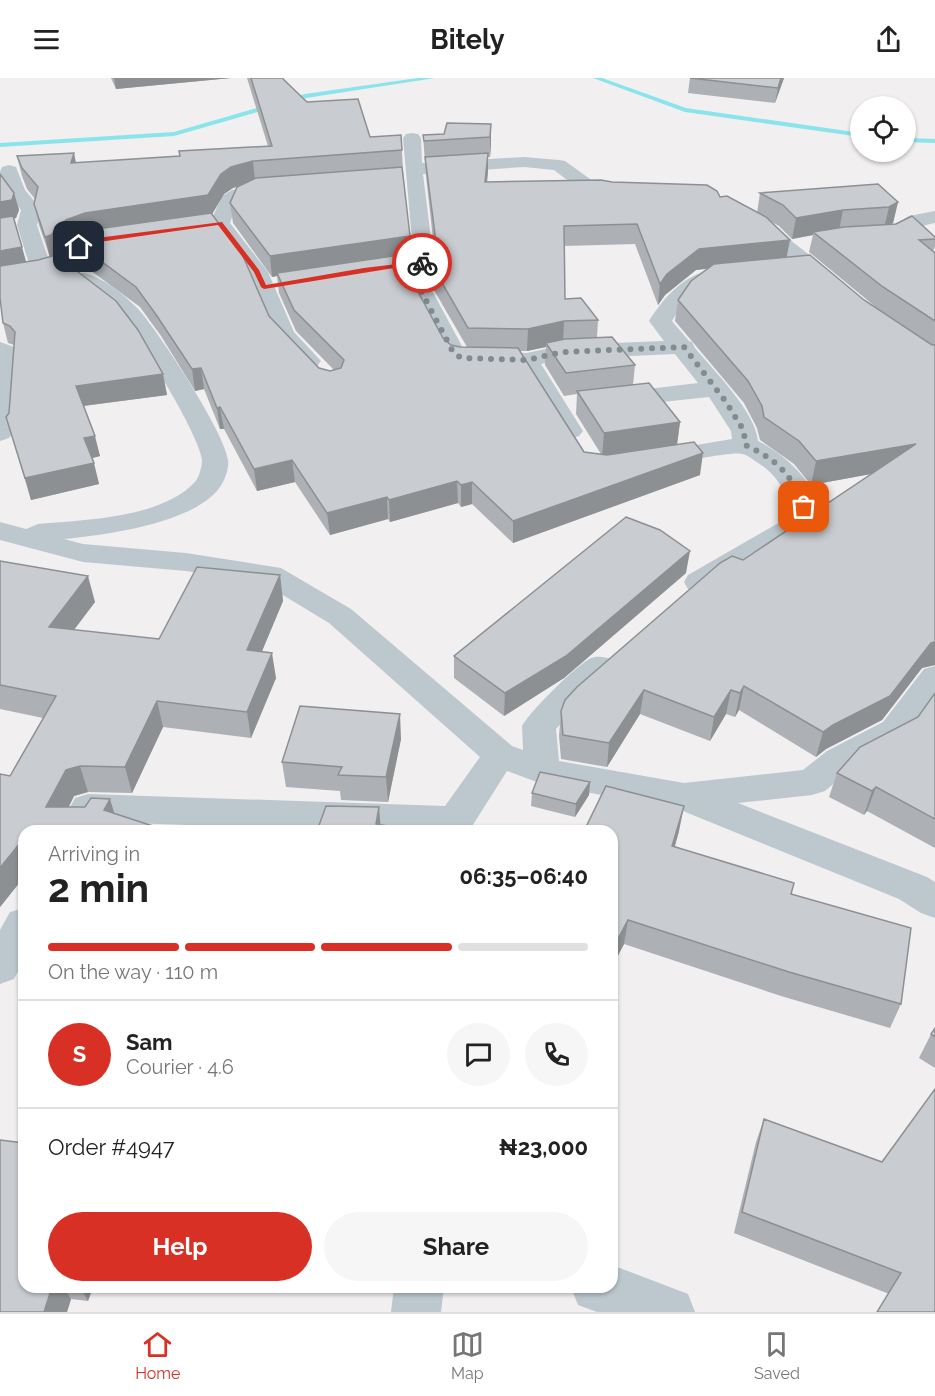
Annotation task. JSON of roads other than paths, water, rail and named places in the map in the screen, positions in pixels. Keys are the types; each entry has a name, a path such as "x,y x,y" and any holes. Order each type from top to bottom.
{"street":[{"path":"412,138 424,263 418,285 453,352 461,358 479,361 527,360 563,352 684,347"},
{"path":"391,179 414,173 524,162 559,165 590,188 610,194 642,194"},
{"path":"9,171 16,192 31,209 18,226 53,267 130,314 177,386 209,443 215,462 209,485 177,507 111,525 9,533"},
{"path":"220,223 229,201 239,194 256,189 290,187"},
{"path":"738,215 771,232 796,257 852,301"},
{"path":"860,238 890,236 916,220 935,217"},
{"path":"198,226 220,223"},
{"path":"220,223 257,272 284,335 324,375"},
{"path":"0,278 53,267 79,247 97,240 142,234"},
{"path":"400,266 424,263"},
{"path":"736,274 704,278 689,287 667,309 660,321 684,347 744,431 745,445"},
{"path":"264,287 286,283"},
{"path":"0,349 6,352 0,433"},
{"path":"527,360 574,404 580,447"},
{"path":"574,404 715,389"},
{"path":"628,463 745,445 770,456 797,487 804,507 801,522 703,578 676,601"},
{"path":"9,533 83,553 186,562 271,575 340,616 500,755 542,771 683,796 913,888 935,902"},
{"path":"542,771 539,726 561,702 623,648"},
{"path":"683,796 812,782 839,760 895,731 931,689"},
{"path":"454,825 500,755"},
{"path":"78,825 88,808 433,825"},
{"path":"0,967 18,935"},
{"path":"618,1292 670,1312"},
{"path":"416,1312 418,1293"}],"waterway":[{"path":"0,145 174,134 305,96 432,78"},
{"path":"596,78 685,110 850,133"},
{"path":"916,140 935,141"}]}
